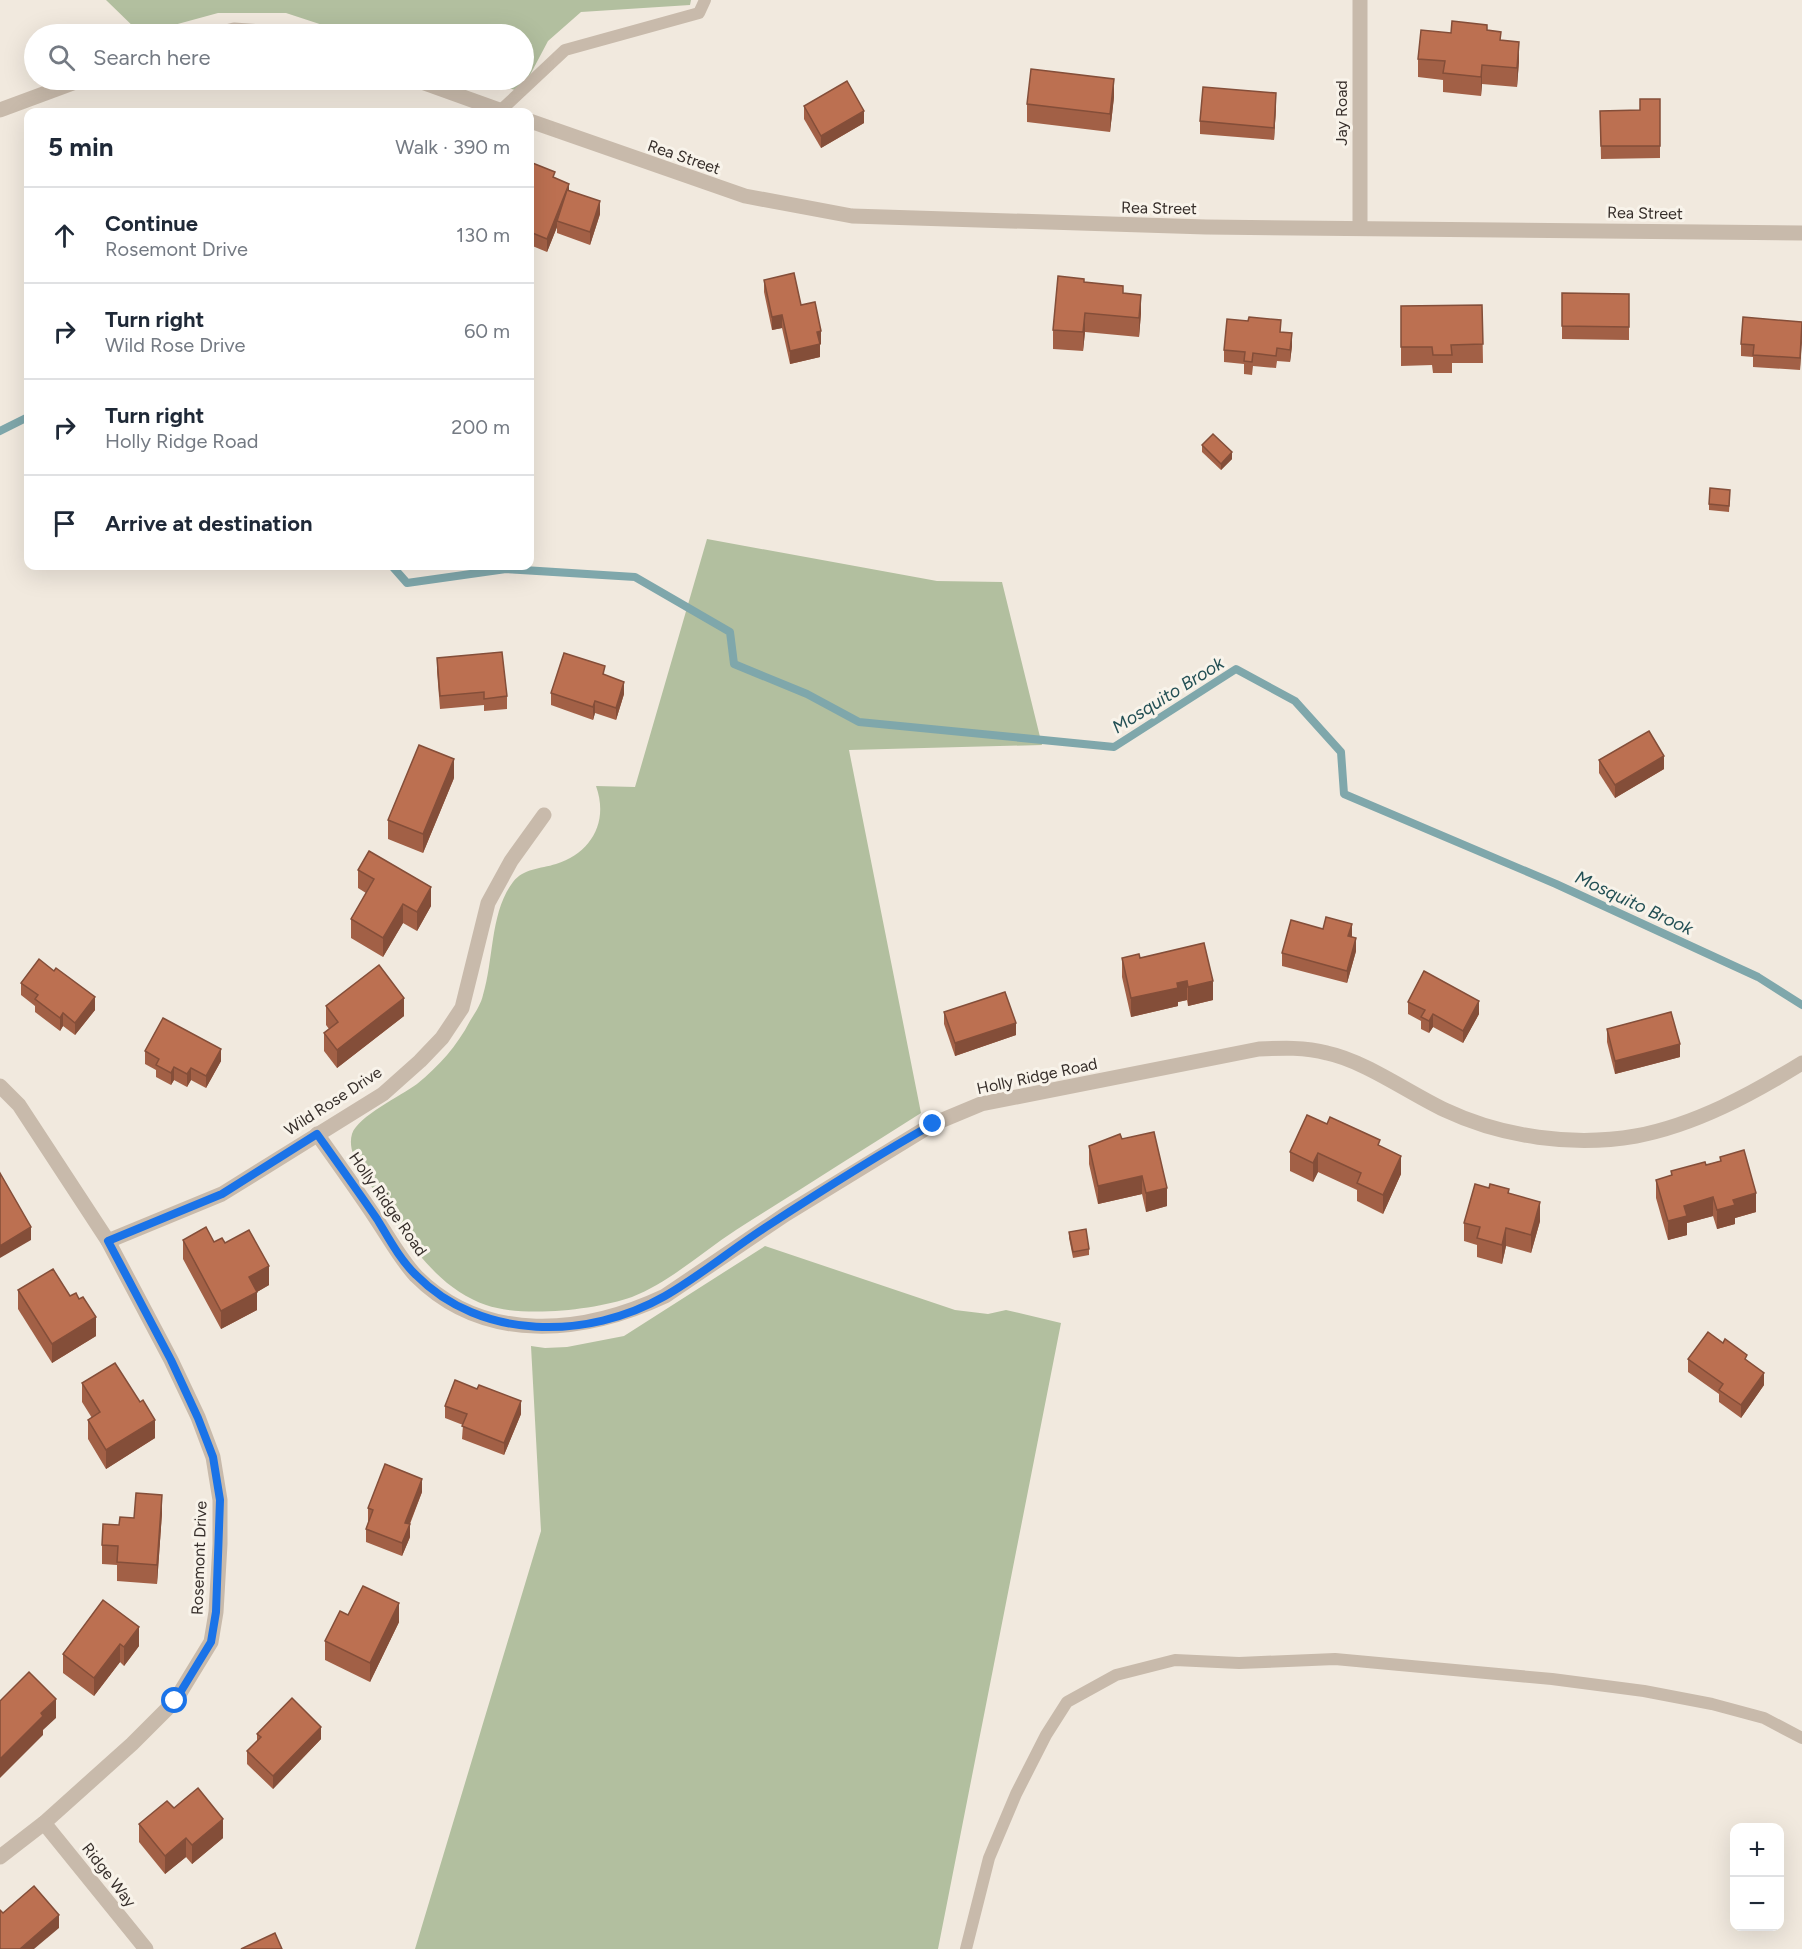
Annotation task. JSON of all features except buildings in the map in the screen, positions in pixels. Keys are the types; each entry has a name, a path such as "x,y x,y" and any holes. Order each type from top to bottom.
{"street":[{"name":"Jay Road","path":"1360,0 1360,227"},
{"path":"0,110 54,90"},
{"path":"443,90 492,108"},
{"name":"Rea Street","path":"534,123 745,196 852,216 1206,227 1802,233"},
{"name":"Wild Rose Drive","path":"108,1241 222,1194 382,1094 442,1038 462,1008 488,903 511,861 544,815"},
{"name":"Holly Ridge Road","path":"317,1134 415,1275 448,1300 479,1317 513,1325 550,1328 597,1322 631,1312 665,1296 888,1149 933,1124 981,1104 1259,1049 1290,1047 1327,1052 1351,1060 1471,1121 1540,1137 1584,1140 1636,1136 1673,1125 1715,1110 1802,1064"},
{"name":"Rosemont Drive","path":"0,1086 19,1105 108,1241 171,1360 213,1457 220,1500 216,1612 211,1642 175,1701 132,1744 44,1823 0,1857"},
{"name":"Ridge Way","path":"44,1823 146,1949"}],"lane":[{"path":"534,81 565,50 699,13 705,0"},
{"path":"507,108 525,90"},
{"path":"966,1949 989,1858 1016,1794 1046,1735 1067,1702 1125,1672 1175,1660 1239,1663 1335,1659 1552,1679 1644,1691 1712,1704 1764,1718 1802,1738"}],"green space":[{"path":"106,0 691,0 690,5 581,12 548,41 534,67 534,24 320,24 286,13 218,13 178,24 131,24"},
{"path":"707,539 937,581 1002,582 1042,745 849,750 921,1113 736,1230 673,1275 646,1291 617,1302 559,1311 519,1311 486,1305 466,1296 447,1283 411,1245 354,1158 352,1134 362,1120 425,1077 440,1063 459,1039 482,998 500,907 517,877 527,871 568,859 587,844 594,834 600,812 596,786 635,787"},
{"path":"765,1246 955,1310 988,1314 1006,1310 1061,1323 938,1949 415,1949 541,1531 531,1346 567,1347 624,1336"}],"waterway":[{"name":"Mosquito Brook","path":"0,431 24,419"},
{"name":"Mosquito Brook","path":"396,570 407,583 499,570"},
{"name":"Mosquito Brook","path":"522,570 635,577 730,632 734,664 807,694 859,722 1114,747 1236,669 1295,701 1341,752 1344,794 1556,884 1758,977 1802,1005"}],"route":[{"path":"175,1701 211,1642 216,1612 220,1500 213,1457 198,1418 171,1360 108,1241 139,1226 222,1194 317,1134 415,1275 448,1300 479,1317 513,1325 550,1328 597,1322 631,1312 665,1296 786,1214 888,1149 933,1124"}]}
